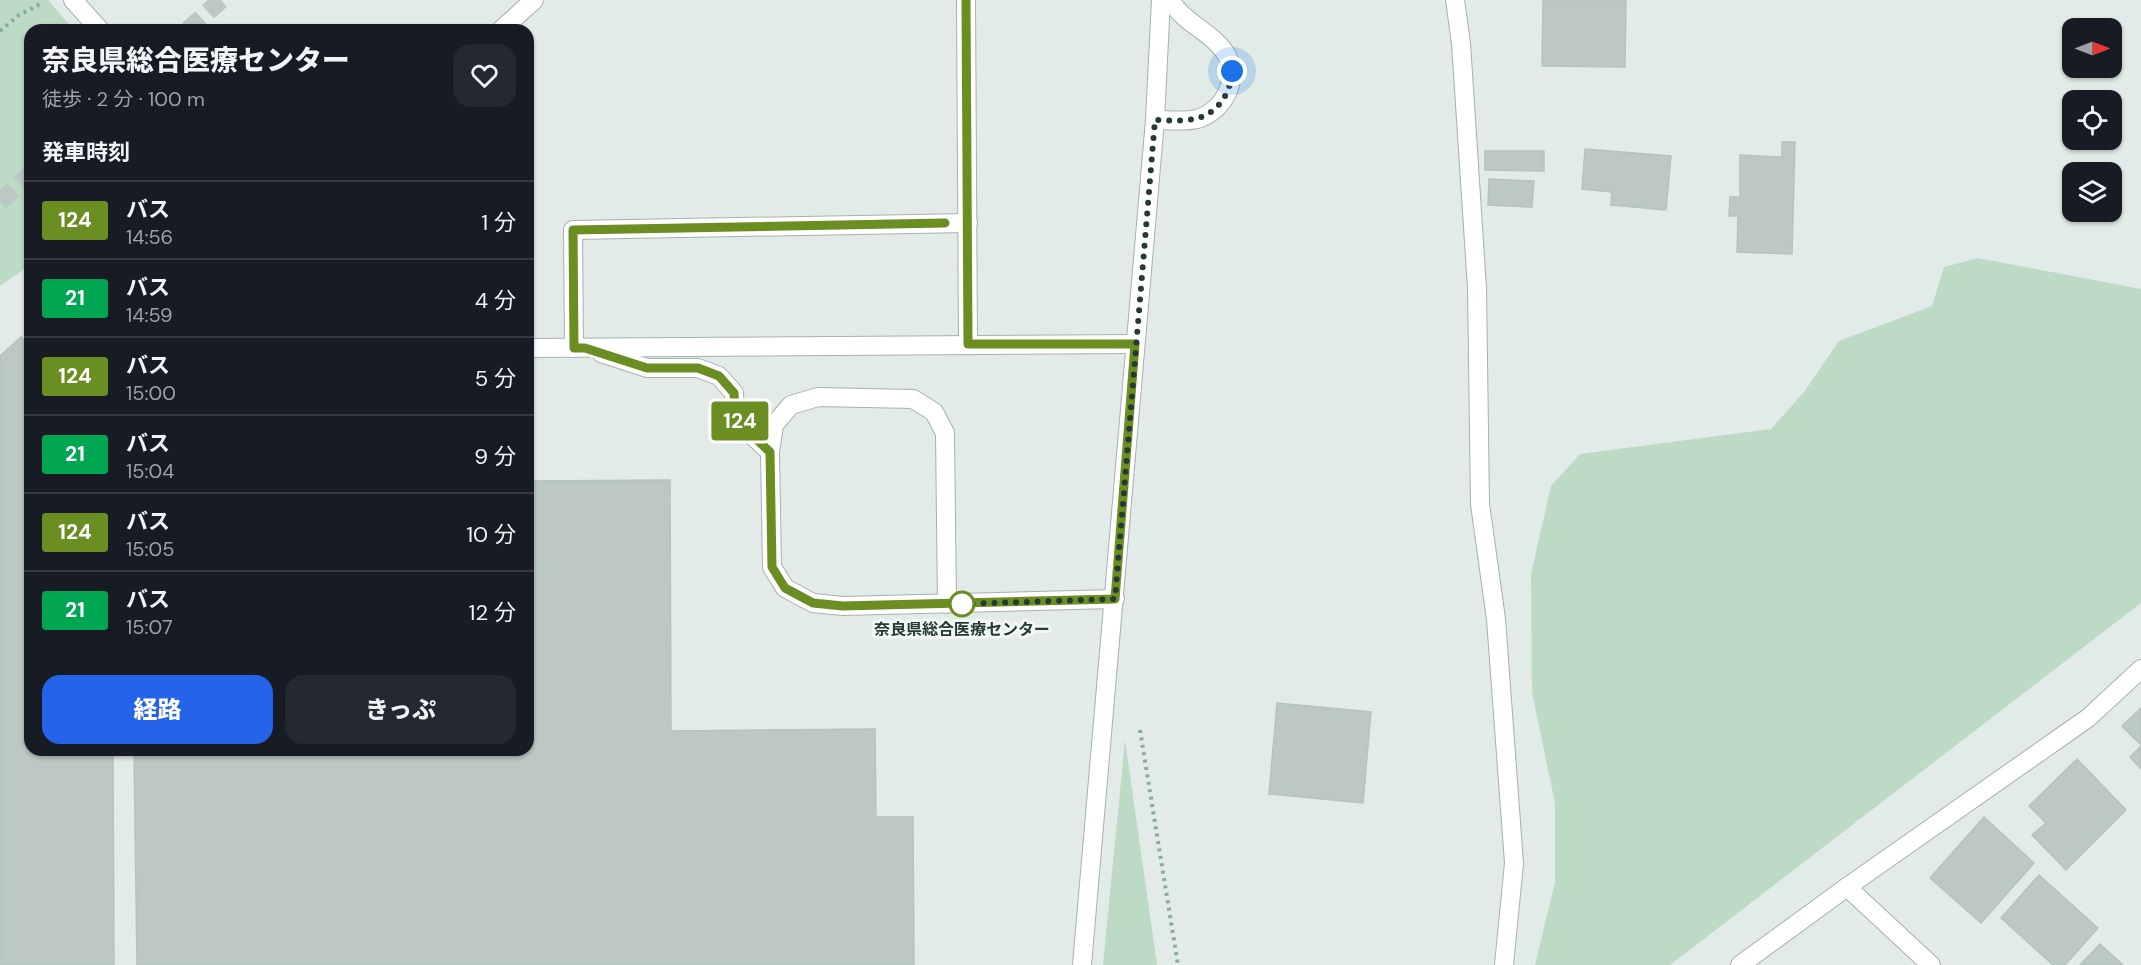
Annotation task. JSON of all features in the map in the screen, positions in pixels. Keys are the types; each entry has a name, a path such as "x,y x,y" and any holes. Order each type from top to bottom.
{"street":[{"path":"73,0 95,24"},
{"path":"508,24 534,0"},
{"path":"966,0 968,344"},
{"path":"1082,965 1155,120 1161,0"},
{"path":"1155,120 1196,119 1213,110 1221,102 1231,84 1232,71 1224,51 1181,16 1170,0"},
{"path":"1455,0 1461,43 1477,288 1480,504 1496,619 1514,863 1504,965"},
{"path":"579,348 573,230 968,223"},
{"path":"534,348 1135,344"},
{"path":"579,348 647,368 698,368 719,376 734,393 735,410 742,426 770,452"},
{"path":"947,604 945,433 934,412 913,399 818,397 791,405 774,425 770,452 772,567 785,588 813,603 843,606 947,604 1115,599"},
{"path":"1740,965 2088,718 2141,669"},
{"path":"1847,887 1931,965"}],"path":[{"path":"0,31 19,15 49,0"},
{"path":"1140,729 1178,965"}],"green space":[{"path":"0,0 48,0 69,24 24,24 24,269 0,286"},
{"path":"1978,258 2141,289 2141,603 1670,965 1535,965 1555,882 1555,803 1532,692 1531,574 1551,486 1580,454 1771,429 1804,392 1839,341 1932,306 1944,267"},
{"path":"1125,740 1157,965 1103,965"}],"building":[{"path":"1543,0 1626,0 1625,67 1542,66"},
{"path":"1782,142 1795,142 1792,254 1737,252 1738,216 1729,216 1730,197 1740,197 1740,155 1782,157"},
{"path":"1585,149 1671,156 1666,210 1611,205 1612,192 1582,189"},
{"path":"1485,151 1544,151 1544,171 1485,170"},
{"path":"1489,179 1534,181 1532,207 1488,205"},
{"path":"21,337 24,340 24,756 113,756 114,965 0,965 0,356"},
{"path":"670,480 671,731 875,729 876,817 913,817 914,965 137,965 134,756 534,756 534,481"},
{"path":"1277,703 1371,712 1363,803 1269,794"},
{"path":"2141,708 2141,745 2122,726"},
{"path":"2141,746 2141,769 2130,757"},
{"path":"2077,759 2126,810 2066,870 2032,835 2046,823 2029,806"},
{"path":"1984,817 2034,863 1981,923 1930,878"},
{"path":"2039,875 2098,928 2065,965 2053,965 2001,918"},
{"path":"2100,944 2123,965 2080,965"}],"tunnel":[{"path":"195,24 221,0"},
{"path":"0,202 24,180"}],"bus line":[{"name":"124","path":"945,223 573,230 574,348 585,348 647,368 698,368 719,376 734,393 735,410 742,426 770,452 772,567 785,588 813,603 843,606 1115,599 1135,344 968,344 966,0"}],"place":[{"name":"奈良県総合医療センター","path":"962,604"}],"route":[{"path":"962,604 1115,599 1155,120 1196,119 1213,110 1227,93 1231,84 1232,71"}]}
